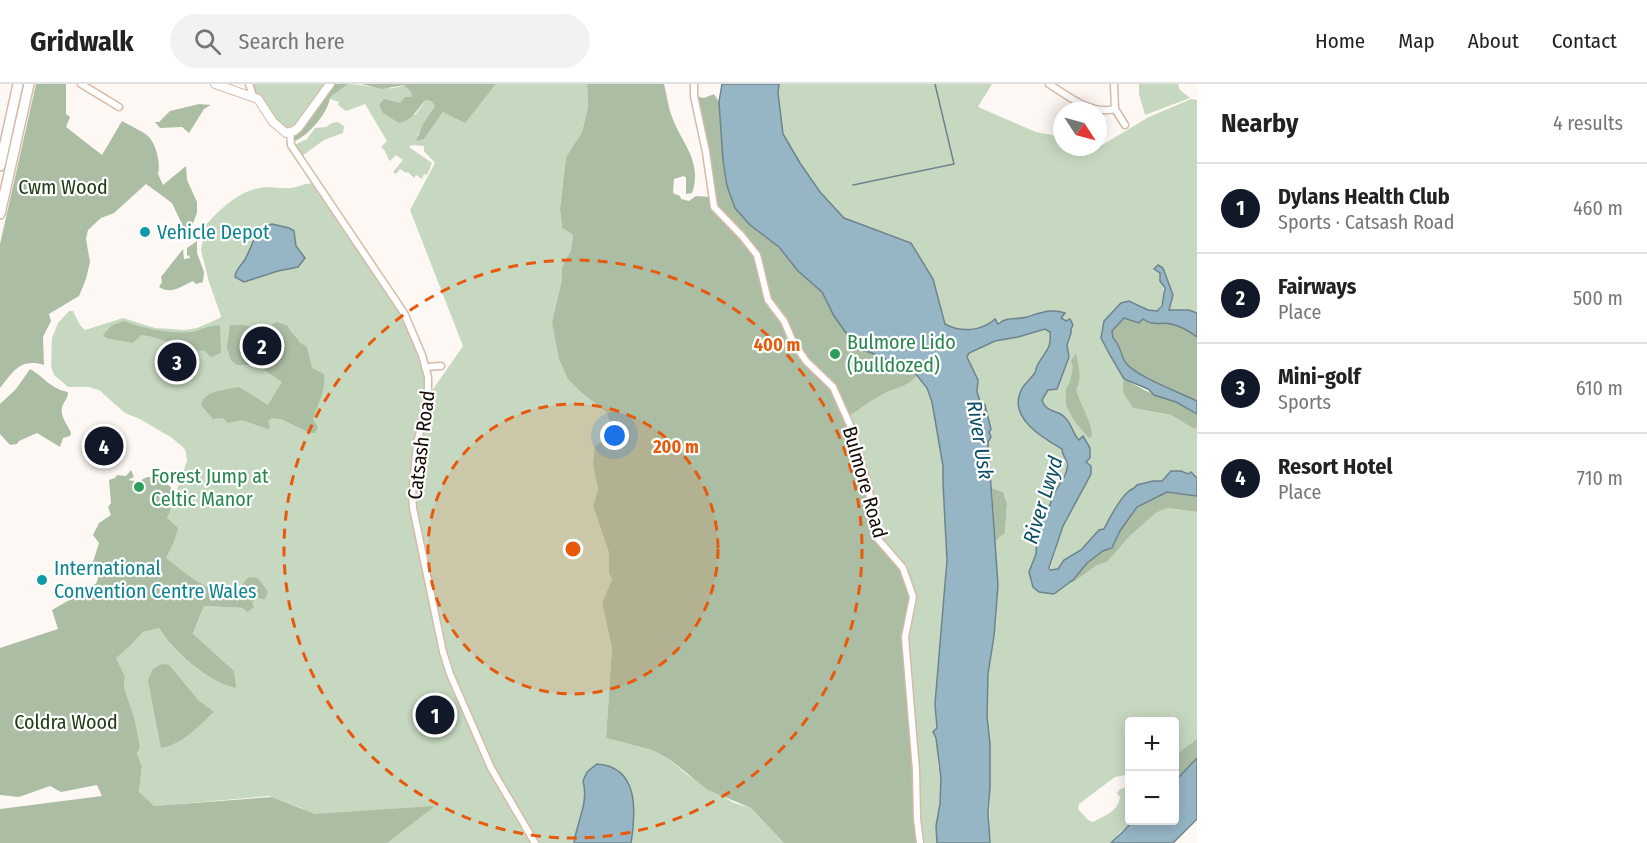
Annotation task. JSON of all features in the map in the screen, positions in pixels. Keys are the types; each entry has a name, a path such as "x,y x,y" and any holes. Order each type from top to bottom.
{"highway":[{"path":"0,166 18,84"},
{"path":"0,214 29,84"}],"main road":[{"path":"215,84 253,96 262,103 273,122 286,133 298,128 330,84"}],"street":[{"path":"81,84 119,107"},
{"path":"249,84 253,96"},
{"name":"Bulmore Road","path":"694,84 694,96 706,152 714,207 757,255 768,300 784,321 793,342 806,361 833,387 850,425 868,485 877,538 903,568 913,597 905,637 920,843"},
{"path":"1049,84 1091,109 1105,111 1115,108"},
{"path":"1114,84 1115,108 1125,124"},
{"name":"Catsash Road","path":"290,132 291,145 404,313 425,367 428,396 417,444 412,495 443,652 450,674 491,768 535,843"},
{"path":"425,367 441,366"}],"green space":[{"name":"Cwm Wood","path":"36,84 66,84 66,114 70,117 66,127 102,155 122,121 151,139 157,154 158,174 163,185 186,166 187,180 197,202 197,213 193,223 185,231 172,203 146,184 114,213 101,218 88,230 86,239 90,262 79,296 49,314 51,321 43,337 44,365 29,363 23,365 14,371 0,388 0,244"},
{"path":"252,84 327,84 297,125 289,130 272,117 262,104"},
{"path":"334,84 348,84 330,97 326,110 317,123 295,141 295,135"},
{"path":"348,84 384,88 404,85 413,97 400,104 384,99 415,115 426,100 431,101 435,106 417,136 424,139 443,112 465,122 496,84 587,84 588,107 582,132 566,157 560,208 562,228 573,235 571,250 562,267 562,279 552,322 583,394 607,413 613,435 593,465 598,489 593,506 609,553 609,573 612,579 602,603 612,648 606,738 652,750 669,759 686,774 734,803 751,808 784,843 343,843 336,827 301,808 269,796 145,807 139,792 142,766 137,754 140,747 135,720 124,687 125,677 115,658 143,632 159,628 173,647 192,665 214,679 235,687 234,671 193,635 204,606 243,608 268,591 258,578 240,585 233,594 213,589 189,576 165,558 174,542 167,518 187,461 184,448 140,419 125,413 99,390 89,387 68,387 54,375 51,366 52,338 58,323 69,311 73,311 85,330 123,318 155,328 185,330 197,328 220,318 201,250 203,239 199,232 229,202 247,192 267,187 291,188 313,183 404,313 422,355 429,395 463,346 410,210 435,163 424,151 424,146 411,145 409,147 432,163 427,175 424,174 422,179 416,175 414,178 408,172 400,169 396,174 393,172 403,160 396,155 390,161 381,147 387,141 365,104 346,111 338,105 339,102 330,99 329,97"},
{"path":"361,84 496,84 465,123 443,112 424,139 416,141 423,124 435,106 431,101 426,100 411,117 399,123 383,113 379,105 384,99 400,103 405,97 412,97 411,92 404,85 382,89"},
{"path":"587,84 664,84 671,113 690,154 695,172 692,193 686,194 684,176 674,179 673,193 689,201 696,196 712,197 694,96 704,98 714,94 719,102 727,186 735,208 750,225 779,247 798,271 822,292 834,316 857,348 888,361 900,362 918,375 904,386 880,396 847,418 868,485 877,538 903,568 913,597 905,637 920,843 784,843 751,808 708,790 669,759 652,750 606,738 612,648 602,603 612,579 609,573 609,553 593,506 598,489 593,465 595,446 613,435 607,413 568,379 559,359 552,322 562,279 562,267 571,250 573,235 562,228 560,208 566,157 582,132 588,107"},
{"path":"779,84 992,84 978,107 1036,132 1053,135 1053,156 1107,156 1107,142 1149,117 1191,99 1197,100 1197,313 1189,310 1169,310 1173,294 1163,268 1161,278 1164,298 1157,311 1148,310 1133,302 1101,331 1101,338 1124,379 1123,391 1133,408 1171,415 1194,429 1197,428 1197,478 1193,473 1165,476 1162,481 1142,484 1134,489 1120,503 1104,529 1099,530 1081,550 1064,560 1058,569 1050,570 1063,526 1091,474 1086,463 1082,437 1079,440 1068,419 1048,409 1042,400 1048,390 1057,389 1069,357 1067,345 1071,334 1070,319 1067,321 1061,318 1064,314 1050,311 1025,318 1010,318 969,329 953,328 944,324 933,279 911,243 844,218 820,192 799,163 783,134"},
{"path":"1139,84 1178,84 1180,90 1190,98 1145,115 1139,94"},
{"path":"199,104 211,105 204,109 189,133 182,127 160,128 155,122 159,122 170,111"},
{"path":"338,122 344,126 343,133 324,140 302,156 294,145 307,139 315,128 326,127"},
{"path":"197,241 197,253 204,272 203,282 196,284 193,281 172,290 159,287 162,282 161,277 183,249 184,259 190,258 189,255 187,256 187,248"},
{"path":"1124,318 1139,323 1142,319 1153,323 1175,325 1197,337 1197,401 1148,379 1126,363 1113,338 1112,331"},
{"path":"124,321 166,332 192,332 210,326 220,326 221,353 211,357 205,351 194,350 149,336 141,335 133,343 106,338 103,335 112,325"},
{"path":"277,322 288,326 299,342 307,347 312,368 324,374 323,391 313,419 318,428 315,433 310,433 281,419 272,418 268,421 270,427 268,429 242,420 228,423 223,418 213,419 201,405 206,396 239,387 268,405 282,382 260,367 262,361 274,360 276,357 273,351 278,343 270,340 265,329"},
{"path":"230,325 250,327 253,360 248,365 237,365 231,360 227,348"},
{"path":"1045,329 1050,332 1045,355 1021,389 1029,426 1062,449 1067,468 1051,498 1037,535 1036,554 1029,572 1033,587 1039,592 1054,594 1074,582 1097,565 1107,562 1130,536 1156,513 1167,508 1197,512 1197,739 1179,752 1179,717 1125,717 1125,775 1115,777 1079,804 1078,809 1093,822 1114,810 1120,797 1117,793 1125,788 1125,825 1131,825 1120,832 1111,843 990,843 987,716 988,674 998,585 994,545 995,541 1005,533 1007,503 1003,492 992,488 988,442 989,420 985,405 980,401 977,392 978,380 967,357 969,353 995,341"},
{"path":"1076,353 1080,377 1076,389 1090,425 1092,437 1089,438 1075,422 1066,405 1066,389 1073,367 1071,361"},
{"path":"30,369 52,386 68,392 62,411 71,433 70,436 63,438 60,447 37,433 17,444 10,445 0,434 0,404 16,389"},
{"path":"918,375 927,388 932,402 942,453 947,538 935,704 938,765 941,778 936,826 937,843 920,843 877,538 847,418 880,396 904,386"},
{"path":"1124,379 1193,411 1197,414 1197,428 1194,429 1171,415 1133,408 1123,391"},
{"name":"Coldra Wood","path":"131,470 134,477 128,480 139,482 151,477 171,487 170,511 167,518 178,528 166,558 197,581 222,592 233,594 249,577 258,578 268,591 265,599 257,598 252,603 254,607 247,612 243,608 204,606 193,634 234,671 236,688 225,685 192,665 173,647 159,628 143,632 116,658 125,677 124,687 135,720 140,747 137,754 142,766 139,792 154,806 272,797 315,814 435,806 387,843 0,843 0,809 102,796 97,785 61,792 50,786 19,797 0,795 0,648 58,629 52,610 71,599 82,588 96,584 100,572 92,565 99,543 93,535 99,523 111,515 108,507 111,503 109,480 117,475 126,476"},
{"path":"992,488 1003,492 1007,503 1005,533 995,541"},
{"path":"1167,492 1197,496 1197,512 1167,508 1156,513 1130,536 1107,562 1097,565 1068,584 1087,563 1103,551 1112,548 1120,531 1137,507"},
{"path":"162,664 169,665 198,700 214,712 183,739 161,748 148,680 153,669"},
{"path":"1197,739 1197,758 1179,777 1179,771 1179,752"}],"water":[{"name":"River Usk","path":"722,84 779,84 783,134 820,192 844,218 911,243 933,279 945,324 964,330 984,326 995,319 998,324 1008,319 1023,318 1050,311 1065,313 1061,318 1066,321 1070,319 1073,325 1067,345 1069,357 1057,389 1048,390 1042,400 1048,408 1065,417 1079,440 1083,436 1090,448 1090,458 1086,462 1091,466 1091,474 1063,526 1050,570 1058,569 1064,560 1081,550 1099,530 1104,529 1122,498 1137,485 1162,481 1171,471 1188,474 1191,472 1197,478 1197,496 1167,492 1137,507 1120,531 1112,548 1103,551 1087,563 1074,579 1054,594 1039,592 1033,587 1029,572 1036,554 1037,535 1051,498 1065,476 1067,462 1062,449 1030,427 1020,411 1018,402 1022,388 1035,373 1049,347 1050,332 1045,329 995,341 969,353 967,357 978,380 977,392 980,401 985,405 991,429 988,442 998,585 988,674 990,843 937,843 936,826 941,778 936,738 933,732 937,728 935,704 947,560 943,466 932,402 927,388 912,369 900,362 888,361 857,348 834,316 822,292 798,271 779,247 750,225 735,208 727,186 723,160 719,102"},
{"path":"272,224 294,231 296,246 305,258 298,267 244,282 235,277 257,234"},
{"path":"1158,265 1163,268 1173,295 1169,310 1189,310 1197,313 1197,337 1175,325 1153,323 1143,319 1139,323 1124,318 1112,331 1113,338 1124,360 1131,368 1148,379 1197,401 1197,414 1124,379 1101,338 1104,321 1121,303 1129,301 1148,310 1157,311 1162,306 1165,288 1160,281 1160,273 1154,269"},
{"path":"1197,758 1197,819 1173,843 1111,843 1130,825 1179,825 1179,777"},
{"path":"597,764 611,767 621,773 628,782 634,805 631,843 574,843 584,804 583,781 587,772"}],"waterway":[{"path":"853,185 954,164 935,84"}],"place":[{"name":"Vehicle Depot","path":"145,232"},
{"name":"Fairways","path":"262,346"},
{"name":"Bulmore Lido (bulldozed)","path":"835,354"},
{"name":"Mini-golf","path":"177,362"},
{"name":"Resort Hotel","path":"104,446"},
{"name":"Forest Jump at Celtic Manor","path":"139,487"},
{"name":"International Convention Centre Wales","path":"42,580"},
{"name":"Dylans Health Club","path":"435,715"}],"water label":[{"name":"River Lwyd","path":"1043,500"}]}
